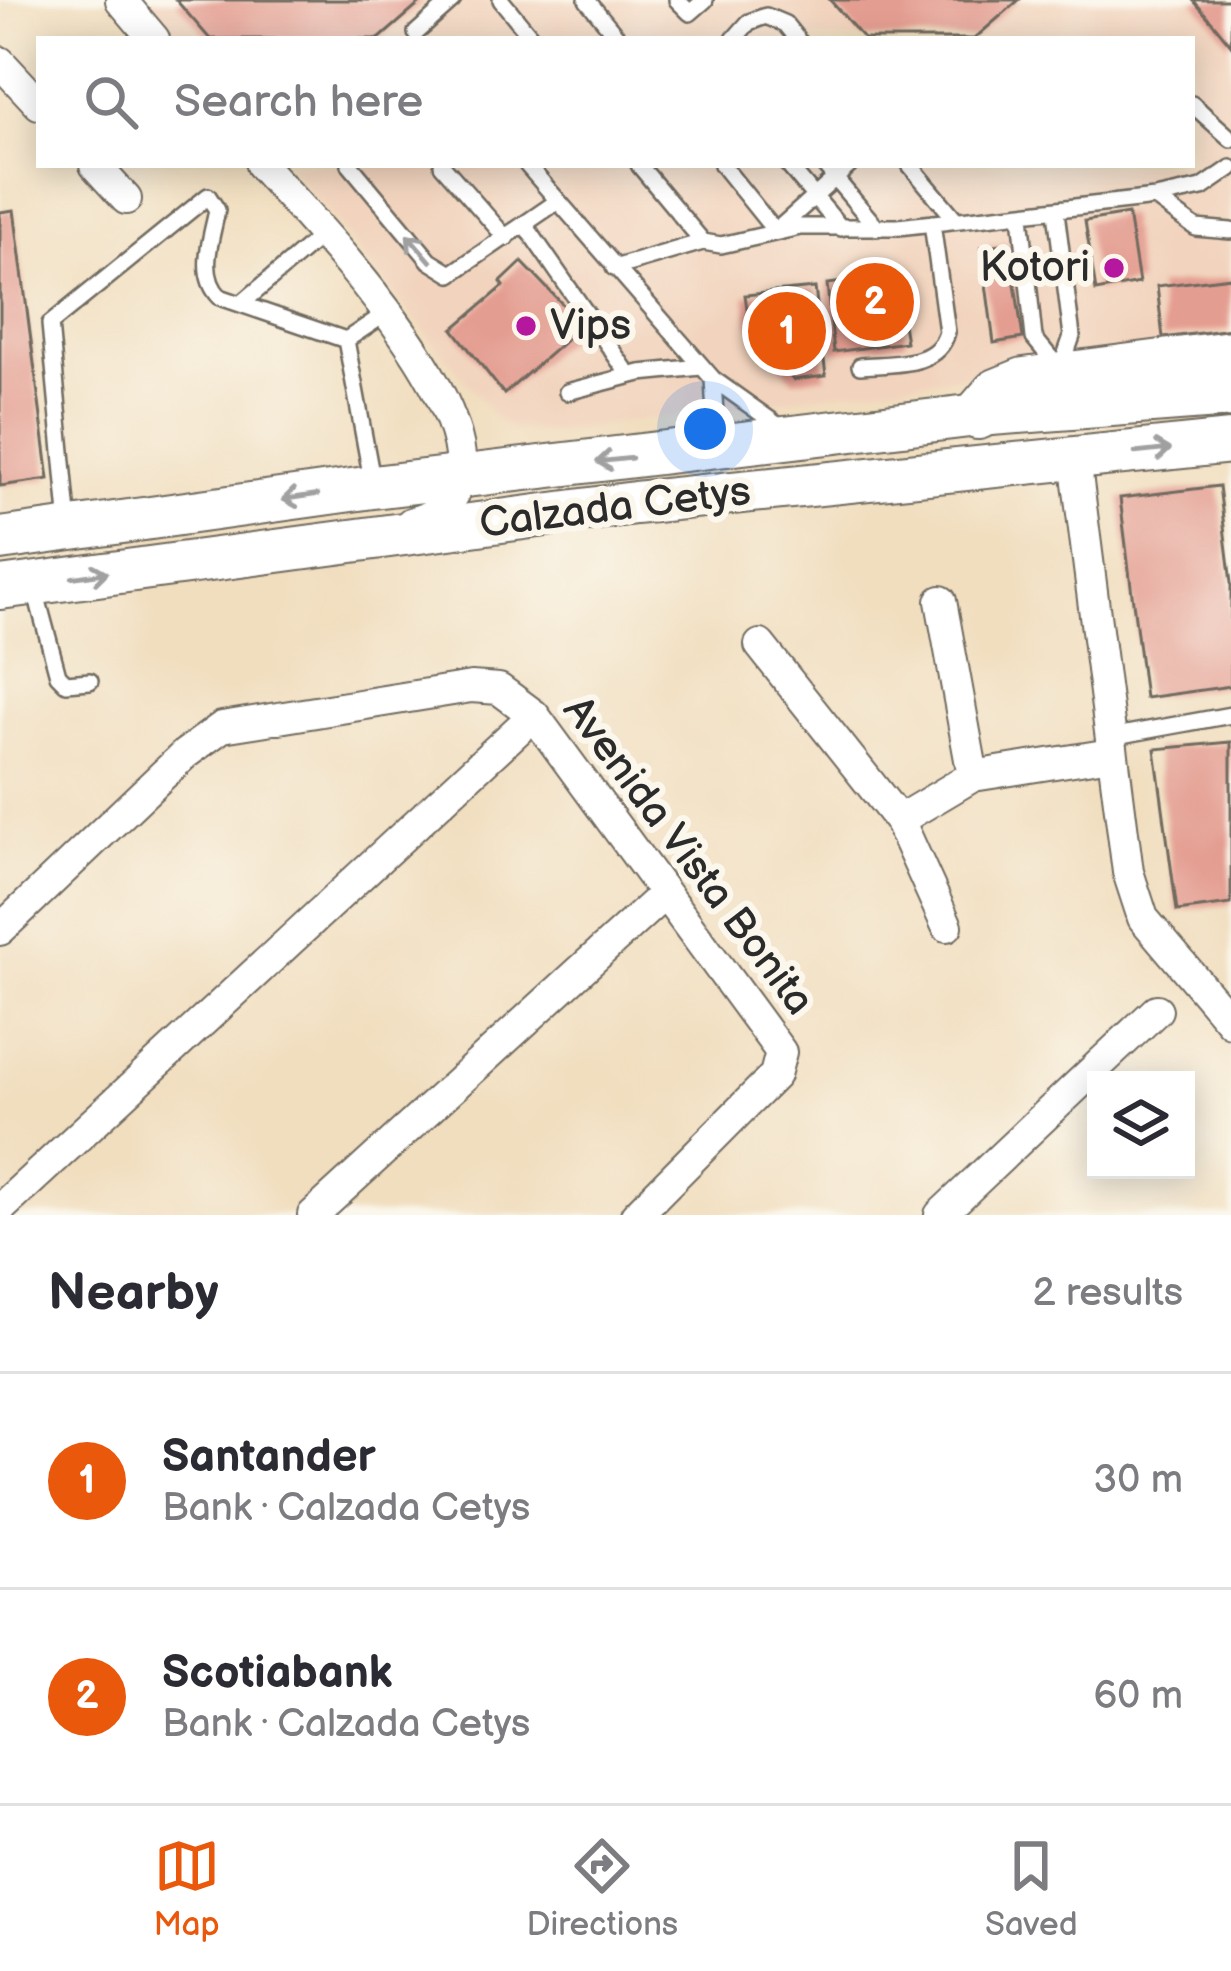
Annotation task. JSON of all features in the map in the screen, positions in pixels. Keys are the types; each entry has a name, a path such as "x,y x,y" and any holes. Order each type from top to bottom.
{"main road":[{"path":"978,415 997,393 1231,355"},
{"path":"634,503 672,488 950,446 1060,385 1231,369"},
{"path":"1060,385 1231,396"},
{"name":"Calzada Cetys","path":"0,539 373,487 799,440 978,415"},
{"name":"Calzada Cetys","path":"17,586 315,542 634,503 1231,442"}],"street":[{"path":"121,0 151,36"},
{"path":"0,62 36,101"},
{"path":"98,168 126,199"},
{"path":"264,168 388,312 451,412 458,477 444,508 427,518 315,542"},
{"path":"1075,459 1128,872 1143,918 1231,1022"},
{"path":"941,601 973,776"},
{"path":"760,646 899,820 947,926"},
{"name":"Avenida Vista Bonita","path":"0,930 185,754 222,727 491,686 534,715 662,896 779,1046 782,1058 775,1075 643,1213"},
{"path":"0,1209 534,715"},
{"path":"899,820 973,776 1110,746"},
{"path":"313,1215 662,896"},
{"path":"940,1215 1157,1010"}],"lane":[{"path":"416,36 453,0"},
{"path":"501,0 531,36"},
{"path":"587,0 617,36"},
{"path":"677,0 690,13 705,0"},
{"path":"737,36 753,20 766,16 785,24 795,36"},
{"path":"1195,107 1231,140"},
{"path":"353,168 445,273 460,271 558,201"},
{"path":"445,168 506,238"},
{"path":"530,168 707,373 799,440"},
{"path":"641,168 703,242"},
{"path":"724,168 775,231"},
{"path":"791,168 841,228"},
{"path":"913,168 956,220"},
{"path":"614,268 703,242 721,245 775,231 877,228 1155,198 1202,188 1231,168"},
{"path":"775,231 814,196 830,172 877,228"},
{"path":"69,530 50,337 56,315 208,196 217,210 209,281 220,297 346,340"},
{"path":"1155,198 1196,228 1209,233 1231,231"},
{"path":"1055,212 1072,336 1060,385"},
{"path":"1021,215 1034,338 1060,385"},
{"path":"860,366 923,359 943,344 946,332 932,223"},
{"path":"525,225 629,375"},
{"path":"241,304 322,235"},
{"path":"346,340 388,312"},
{"path":"346,340 373,487"},
{"path":"567,392 629,375 707,373"},
{"path":"691,451 713,424 707,373"},
{"path":"17,586 58,675 66,683 90,681"},
{"path":"1110,746 1231,715"}],"shaded area":[{"path":"146,0 1231,0 1231,339 553,432 511,429 495,417 290,168 1195,168 1195,36 177,36"}],"building":[{"path":"176,0 424,0 382,36 207,36"},
{"path":"830,0 1019,0 977,36 861,36"},
{"path":"1193,0 1231,0 1231,45 1214,24"},
{"path":"14,210 49,479 0,486 0,212"},
{"path":"1128,214 1139,283 1096,291 1085,221"},
{"path":"1009,243 1023,338 994,343 981,247"},
{"path":"522,262 571,313 584,315 582,340 567,339 504,394 453,329 504,286 501,282"},
{"path":"895,276 906,342 834,352 827,284"},
{"path":"1231,277 1231,329 1163,338 1157,286"},
{"path":"815,288 826,376 793,380 775,358 773,339 760,339 749,323 745,295"},
{"path":"1219,486 1231,583 1231,686 1145,698 1120,498"},
{"path":"1231,742 1231,904 1177,911 1155,749"}],"place":[{"name":"Kotori","path":"1114,268"},
{"name":"Scotiabank","path":"875,302"},
{"name":"Vips","path":"526,326"},
{"name":"Santander","path":"787,331"}]}
